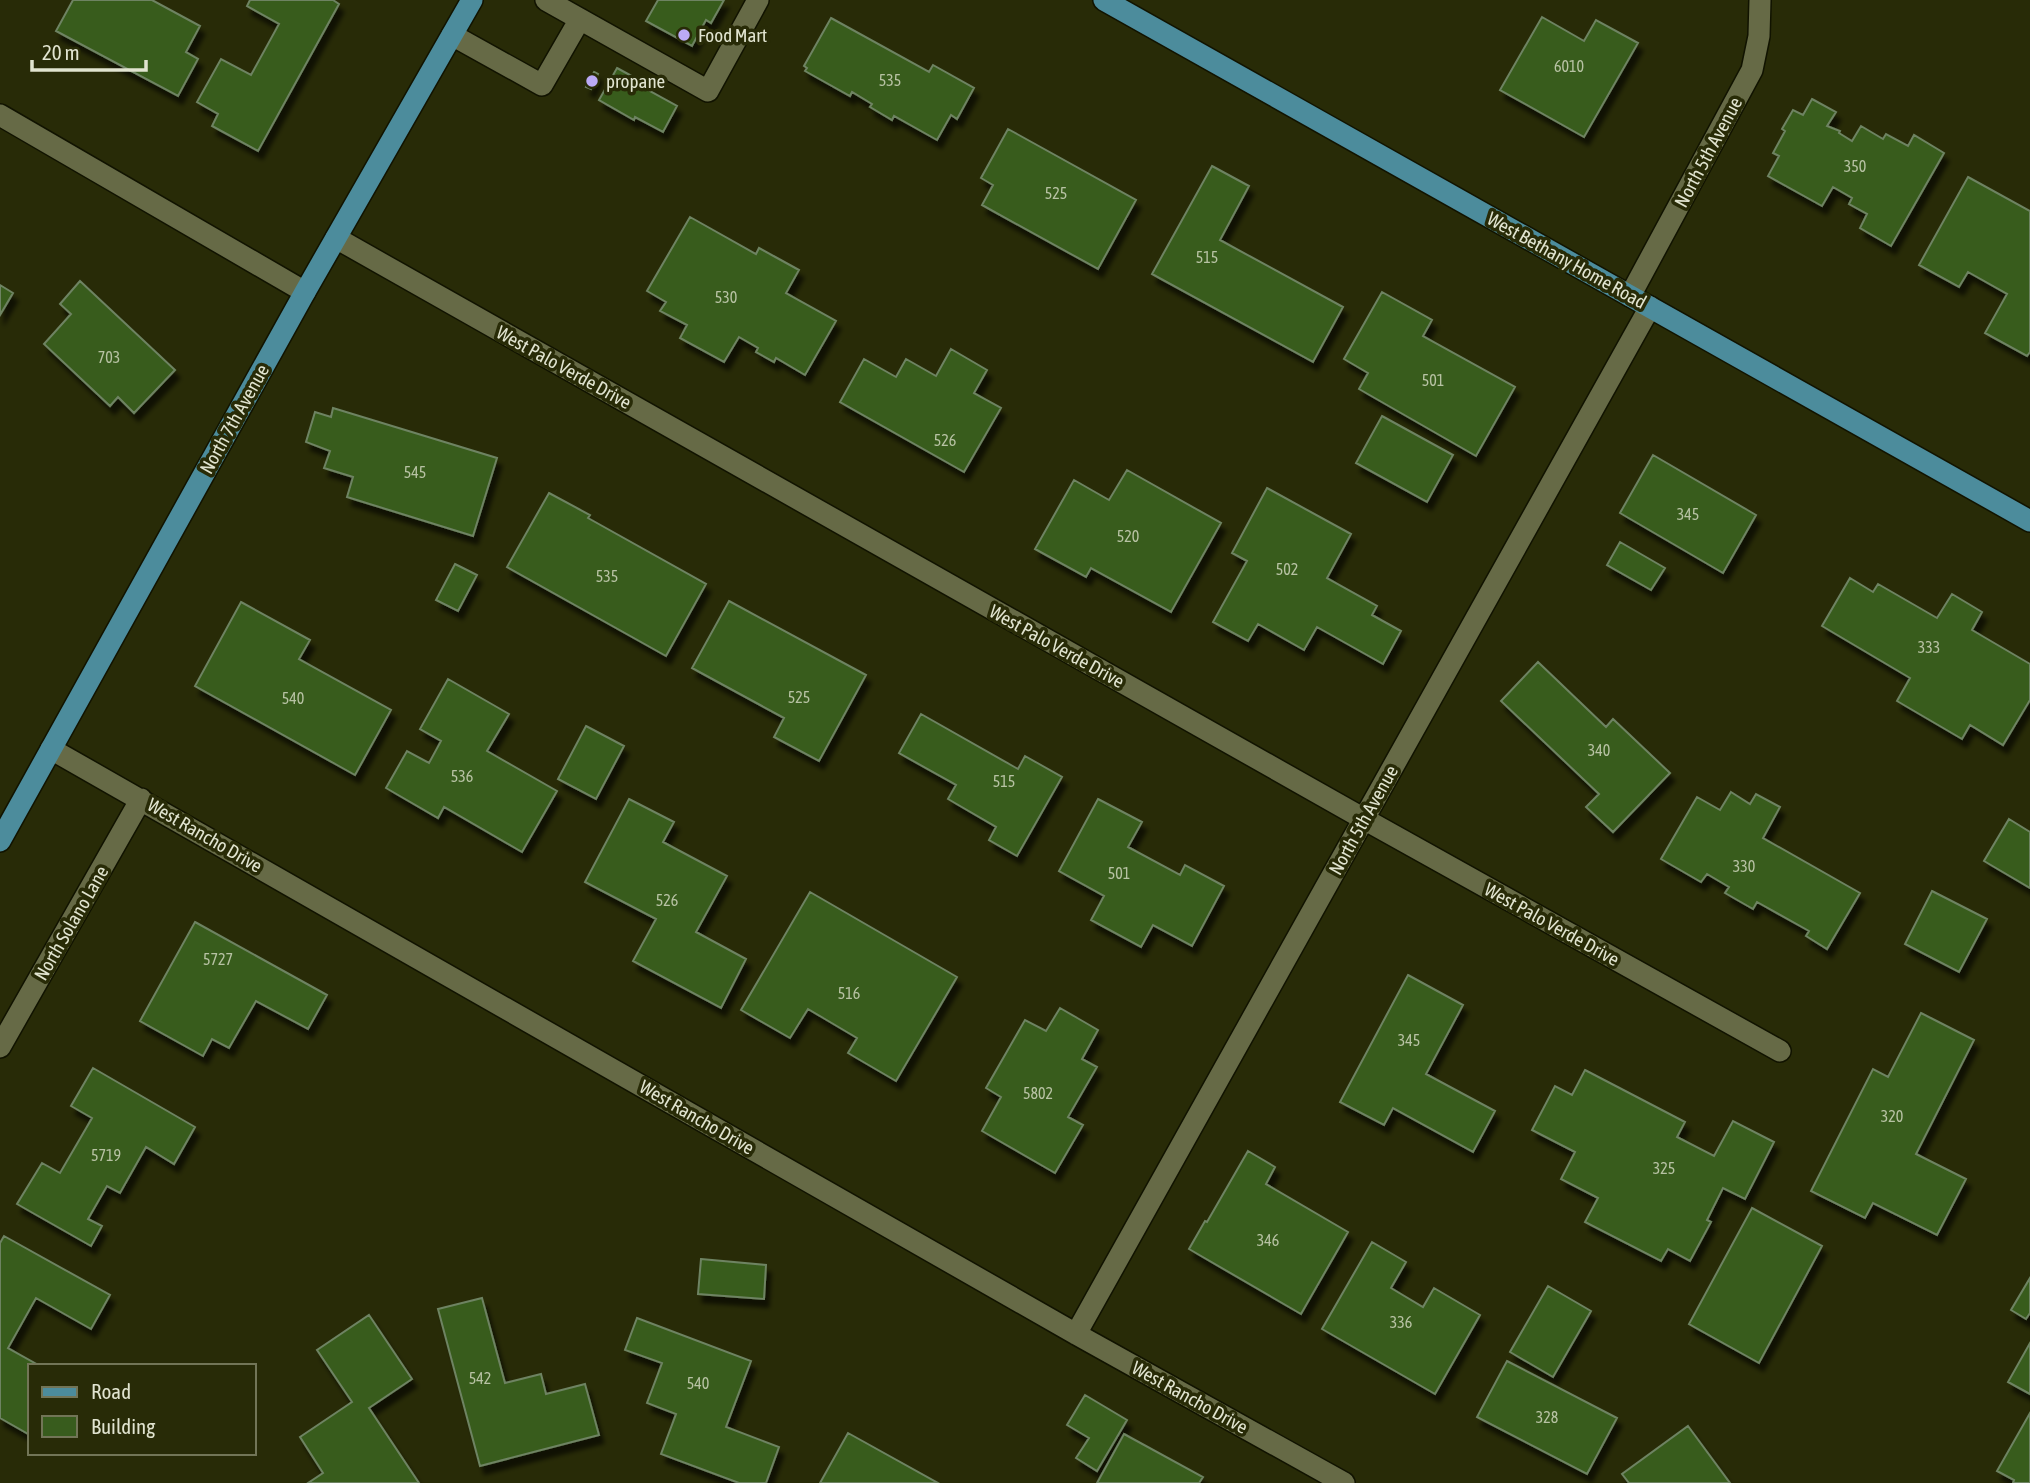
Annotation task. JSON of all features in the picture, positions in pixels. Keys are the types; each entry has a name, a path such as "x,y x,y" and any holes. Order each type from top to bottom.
{"main road":[{"name":"West Bethany Home Road","path":"1104,0 2030,521"},
{"name":"North 7th Avenue","path":"0,841 305,292 452,35 464,3"}],"street":[{"path":"549,1 708,90 758,0"},
{"name":"North 5th Avenue","path":"1630,296 1752,70 1759,36 1760,0"},
{"path":"452,35 542,85 580,19"},
{"path":"0,115 305,292"},
{"name":"West Palo Verde Drive","path":"336,238 1780,1051"},
{"name":"North 5th Avenue","path":"1076,1334 1650,307"},
{"name":"West Rancho Drive","path":"51,749 1076,1334 1345,1483"},
{"name":"North Solano Lane","path":"0,1047 141,799"}],"building":[{"path":"73,0 152,0 200,26 186,52 198,59 178,96 56,31"},
{"path":"250,0 333,0 339,4 258,151 212,126 218,114 197,102 221,59 251,75 279,24 247,6"},
{"name":"Food Mart","path":"658,0 724,0 711,23 706,20 692,46 646,21"},
{"path":"1542,17 1584,41 1596,20 1638,43 1584,137 1500,90"},
{"path":"831,18 929,72 933,65 974,88 957,119 951,115 937,140 894,116 892,120 852,92 850,96 805,71 807,68 804,66"},
{"path":"617,68 652,87 650,91 677,106 663,132 635,117 634,120 599,100"},
{"path":"594,72 598,74 591,89 586,87"},
{"path":"1812,99 1836,112 1827,126 1840,131 1839,133 1852,141 1861,126 1883,139 1886,134 1908,146 1914,135 1944,153 1891,246 1860,228 1867,214 1849,204 1852,198 1833,187 1822,206 1768,176 1779,156 1773,153 1785,131 1782,129 1793,110 1803,115"},
{"path":"1008,129 1136,200 1098,269 982,205 993,185 981,178"},
{"path":"1212,166 1249,186 1220,240 1343,307 1313,362 1152,274"},
{"path":"1968,177 2030,211 2030,352 2027,356 1985,333 2007,294 1968,272 1959,287 1919,265"},
{"path":"690,217 756,254 759,248 799,270 786,293 836,321 805,375 776,358 774,362 756,352 758,348 739,337 724,362 680,338 687,325 660,311 666,302 647,291"},
{"path":"80,281 175,370 134,413 118,397 110,406 44,344 71,314 60,304"},
{"path":"0,285 13,293 0,315"},
{"path":"1382,292 1432,320 1423,336 1515,387 1476,456 1359,389 1368,373 1344,359"},
{"path":"951,349 987,370 974,393 1001,408 964,472 840,402 864,359 896,377 906,359 936,376"},
{"path":"333,408 497,458 473,536 347,497 353,477 324,468 330,451 306,442 315,412 331,417"},
{"path":"1382,416 1453,455 1427,502 1356,463"},
{"path":"1653,455 1756,515 1723,573 1620,513"},
{"path":"1127,470 1221,523 1171,612 1091,568 1086,577 1035,549 1074,480 1109,500"},
{"path":"1267,488 1351,534 1327,578 1377,606 1372,615 1401,631 1383,664 1317,627 1304,650 1258,624 1248,641 1213,622 1247,561 1232,553"},
{"path":"549,493 706,584 666,656 507,567"},
{"path":"1620,542 1665,568 1651,590 1607,565"},
{"path":"455,564 477,575 458,611 436,600"},
{"path":"1850,578 1873,592 1878,584 1937,618 1952,594 1982,612 1972,630 2030,664 2030,700 2003,745 1970,725 1962,739 1897,701 1910,678 1822,626"},
{"path":"729,601 866,675 819,761 774,737 784,718 692,668"},
{"path":"241,602 310,640 299,659 391,710 355,775 195,686"},
{"path":"1538,662 1606,727 1613,719 1670,773 1613,832 1586,807 1599,794 1501,701"},
{"path":"448,679 509,714 487,751 557,791 522,852 444,807 438,818 386,788 407,751 429,763 441,741 420,729"},
{"path":"921,714 1018,769 1025,756 1062,777 1017,856 989,840 996,827 948,799 956,785 899,753"},
{"path":"586,726 624,746 596,799 558,779"},
{"path":"1731,792 1750,804 1756,794 1780,807 1763,838 1860,893 1827,949 1806,936 1809,931 1757,902 1753,909 1725,893 1729,887 1707,874 1701,882 1661,859 1697,797 1720,810"},
{"path":"629,799 674,822 663,842 727,876 696,932 746,959 721,1008 633,961 656,919 585,882"},
{"path":"1098,799 1142,822 1128,847 1180,875 1185,865 1224,886 1192,946 1153,925 1141,947 1091,920 1104,896 1059,871"},
{"path":"2009,819 2030,832 2030,888 1984,861"},
{"path":"1932,891 1987,919 1959,972 1905,944"},
{"path":"810,892 957,977 896,1081 848,1053 857,1038 808,1009 790,1038 741,1010"},
{"path":"195,922 327,995 308,1029 256,1001 229,1048 212,1039 203,1056 140,1021"},
{"path":"1408,975 1463,1005 1426,1074 1495,1111 1473,1152 1393,1108 1384,1125 1340,1102"},
{"path":"1060,1008 1098,1030 1082,1059 1097,1067 1068,1117 1083,1125 1055,1173 982,1131 1001,1097 986,1088 1025,1020 1046,1031"},
{"path":"1921,1013 1974,1040 1916,1154 1966,1179 1937,1235 1873,1203 1865,1218 1811,1191 1873,1069 1888,1077"},
{"path":"93,1068 195,1127 174,1164 146,1147 120,1193 107,1186 88,1219 102,1226 91,1246 17,1204 42,1163 60,1173 92,1118 71,1106"},
{"path":"1585,1070 1685,1122 1677,1137 1714,1156 1733,1121 1774,1142 1745,1199 1723,1188 1707,1220 1711,1222 1690,1261 1668,1249 1661,1261 1585,1222 1598,1198 1561,1179 1575,1152 1532,1130 1555,1086 1572,1095"},
{"path":"1248,1151 1275,1167 1266,1184 1348,1232 1301,1314 1189,1249"},
{"path":"1752,1208 1822,1246 1759,1363 1689,1324"},
{"path":"4,1236 110,1295 91,1329 36,1298 8,1348 36,1364 28,1364 28,1434 0,1418 0,1243"},
{"path":"1372,1242 1406,1262 1391,1288 1423,1307 1434,1288 1480,1315 1435,1394 1322,1329"},
{"path":"701,1259 766,1265 764,1299 698,1294"},
{"path":"2030,1278 2030,1313 2026,1319 2011,1310"},
{"path":"1548,1286 1591,1311 1553,1377 1510,1352"},
{"path":"482,1298 505,1383 541,1374 546,1394 585,1384 599,1435 480,1466 438,1309"},
{"path":"369,1315 412,1379 369,1408 419,1483 308,1483 323,1473 300,1437 352,1402 317,1350"},
{"path":"637,1318 751,1361 726,1427 779,1447 766,1483 739,1483 661,1454 676,1414 647,1403 662,1363 625,1350"},
{"path":"2030,1343 2030,1394 2008,1382"},
{"path":"1507,1361 1617,1418 1587,1474 1477,1417"},
{"path":"1085,1395 1127,1420 1097,1471 1076,1458 1089,1438 1067,1425"},
{"path":"2030,1413 2030,1483 2013,1483 2014,1480 1997,1471"},
{"path":"1688,1426 1730,1483 1629,1483 1622,1474"},
{"path":"848,1433 938,1483 820,1483"},
{"path":"1124,1434 1203,1477 1199,1483 1097,1483"}],"place":[{"name":"Food Mart","path":"684,35"},
{"name":"propane","path":"592,81"}]}
